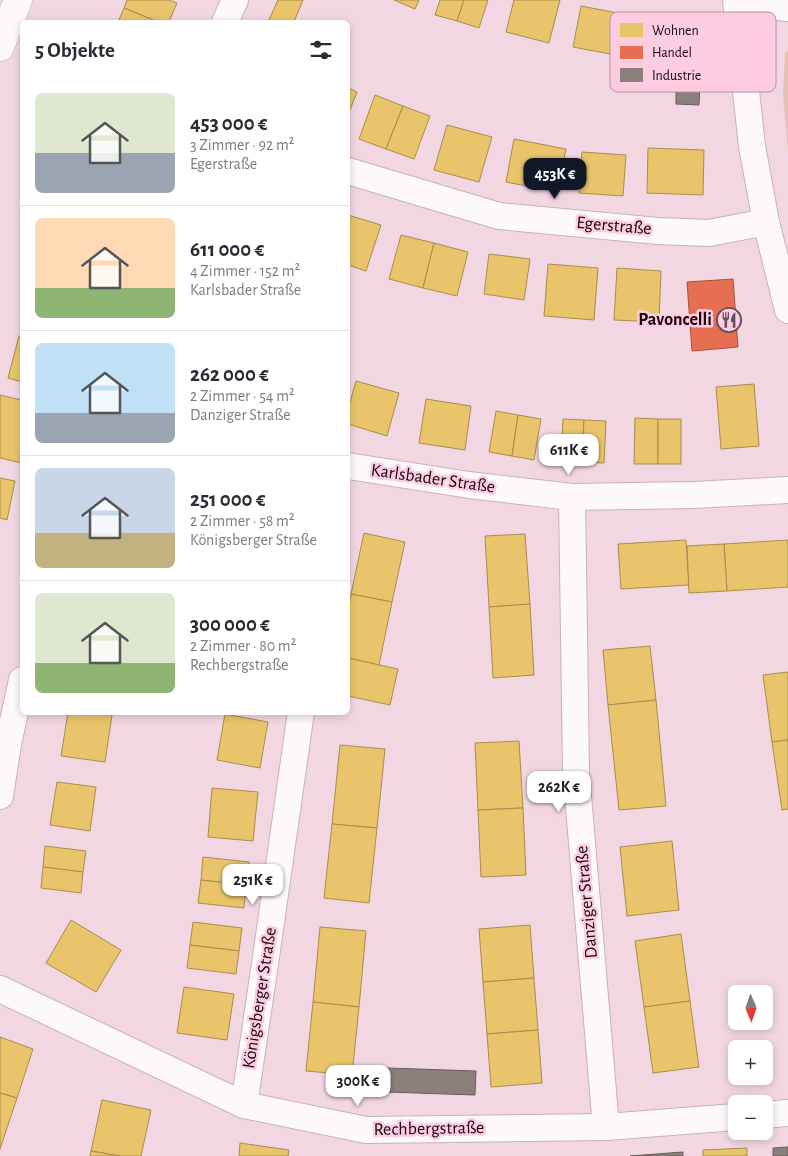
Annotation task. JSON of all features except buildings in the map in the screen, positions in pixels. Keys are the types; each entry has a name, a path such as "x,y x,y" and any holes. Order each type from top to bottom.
{"highway":[{"path":"0,47 18,0"}],"street":[{"path":"226,20 235,0"},
{"path":"736,4 788,8"},
{"path":"746,92 752,146 766,222 788,310"},
{"name":"Egerstraße","path":"350,172 499,216 709,233 766,222"},
{"name":"Karlsbader Straße","path":"350,469 572,497 694,495 788,490"},
{"name":"Danziger Straße","path":"572,497 576,772 606,1126"},
{"path":"0,796 8,744 20,689"},
{"name":"Königsberger Straße","path":"244,1105 301,715"},
{"name":"Rechbergstraße","path":"0,989 244,1105 366,1130 606,1126 728,1118"},
{"path":"773,1114 788,1113"}],"shaded area":[{"path":"788,51 788,150 783,94 785,53"}],"place":[{"name":"Pavoncelli","path":"729,320"}]}
